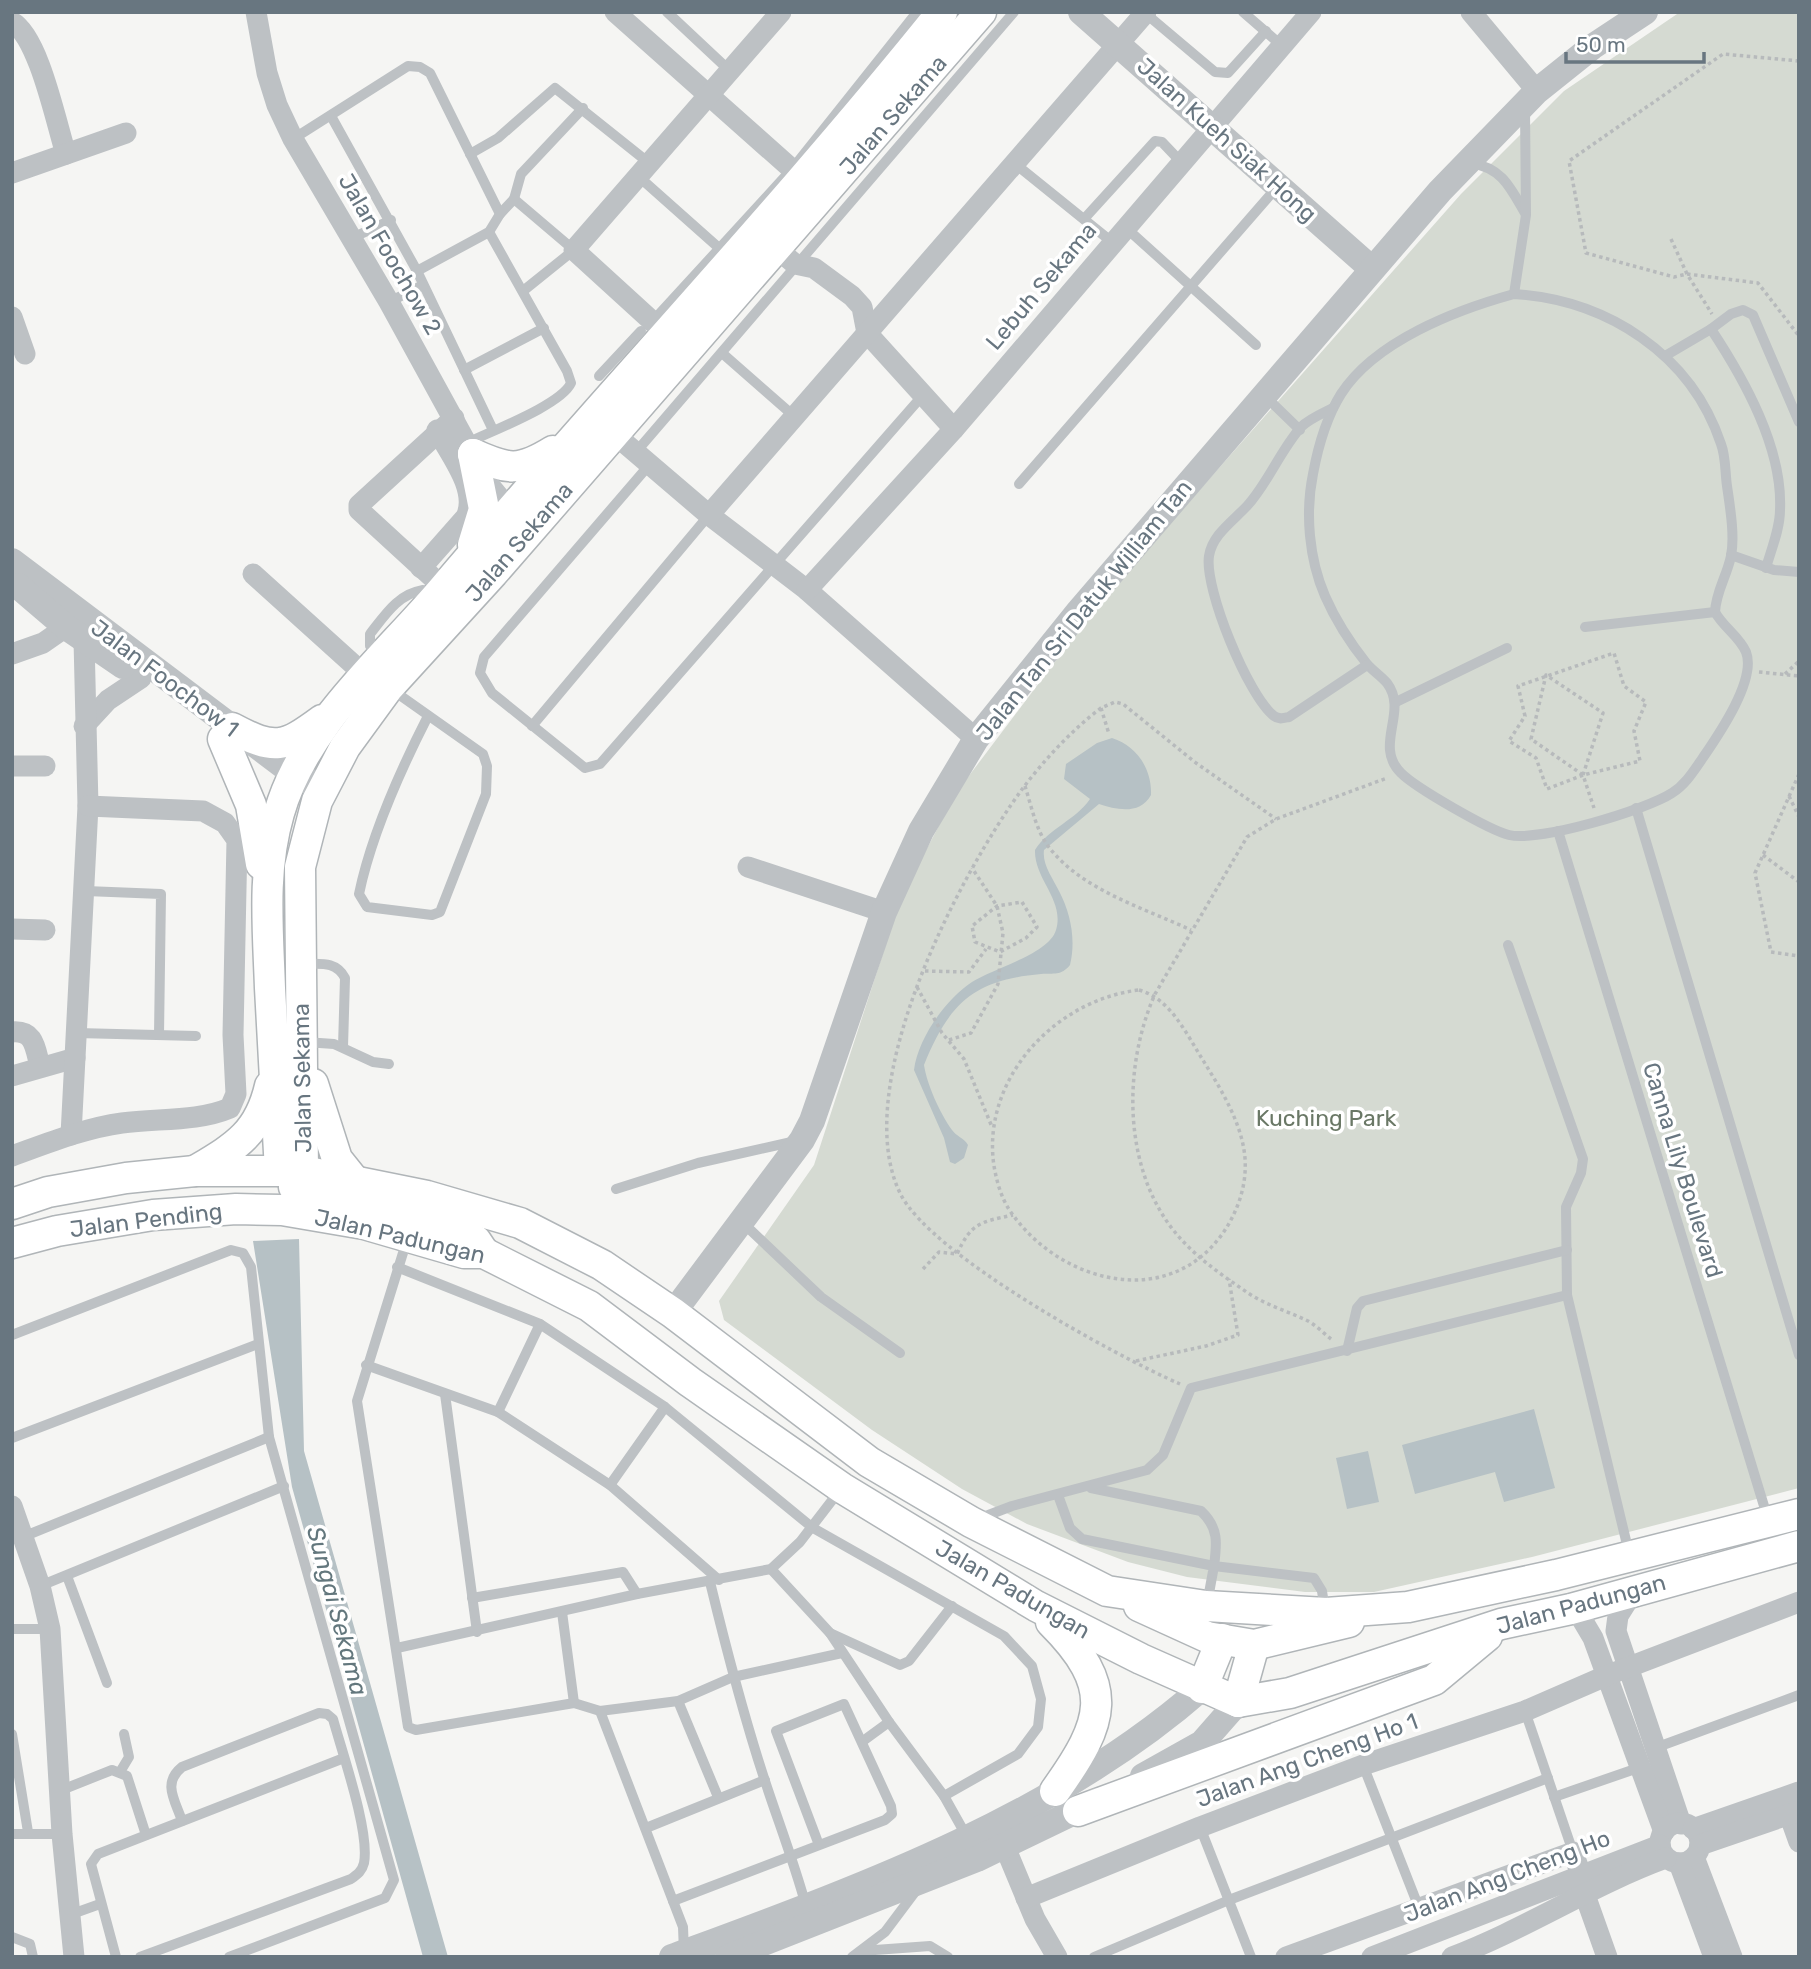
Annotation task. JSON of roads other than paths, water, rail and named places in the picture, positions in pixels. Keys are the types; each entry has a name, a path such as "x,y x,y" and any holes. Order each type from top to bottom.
{"main road":[{"name":"Jalan Sekama","path":"291,1184 303,1046 299,964 300,867 319,795 379,674 439,594 582,425 653,328 902,61 942,12"},
{"path":"902,61 929,49 963,12"},
{"name":"Jalan Sekama","path":"291,1184 274,1070 265,892 274,832 291,781 313,740 342,704 379,674 592,459 613,433 786,256 981,12"},
{"path":"470,448 499,466 515,468 534,463 556,449 582,425"},
{"path":"468,559 484,509 470,448"},
{"path":"509,509 527,513 534,509 568,473 592,459"},
{"path":"228,734 277,746 296,740 342,704"},
{"path":"228,734 251,805 265,892"},
{"path":"303,1046 328,1136 337,1159 353,1179"},
{"path":"195,1171 230,1150 259,1122 274,1070"},
{"name":"Jalan Pending","path":"12,1203 48,1192 126,1178 195,1171 291,1184"},
{"name":"Jalan Padungan","path":"291,1184 353,1179 427,1196 520,1223 602,1265 673,1313 869,1462 971,1522 1107,1591 1206,1606 1326,1613 1408,1607 1799,1514"},
{"path":"291,1184 462,1231 476,1241 484,1253"},
{"name":"Jalan Padungan","path":"291,1184 364,1224 464,1253 484,1253 589,1306 712,1398 842,1488 1036,1606 1202,1688 1238,1702 1290,1693 1500,1624 1572,1609 1636,1589 1799,1546"},
{"name":"Jalan Pending","path":"12,1243 57,1231 153,1215 236,1209 291,1184"},
{"path":"673,1313 667,1321 668,1332 701,1358 706,1366 712,1398"},
{"path":"1107,1591 1207,1637 1254,1645 1408,1607"},
{"path":"1036,1606 1076,1646 1095,1683 1097,1706 1093,1726 1078,1759 1055,1791"},
{"path":"1078,1811 1434,1680 1500,1624"},
{"path":"1202,1688 1222,1639"},
{"path":"1238,1702 1254,1645"}],"street":[{"name":"Jalan Foochow 2","path":"256,12 267,73 277,105 293,139 389,302 445,424 470,448 490,486 509,509"},
{"path":"615,12 798,174"},
{"path":"653,328 574,250 709,98 781,12"},
{"name":"Jalan Kueh Siak Hong","path":"1081,12 1372,269"},
{"name":"Lebuh Sekama","path":"807,590 954,429 1181,162 1211,126 1273,38 1311,12"},
{"path":"1471,12 1531,97"},
{"name":"Jalan Tan Sri Datuk William Tan","path":"673,1313 802,1140 822,1096 884,912 921,831 976,739 1097,591 1254,407 1266,397 1372,269 1467,163 1531,97 1592,47 1645,12"},
{"path":"709,515 1145,13"},
{"path":"12,22 23,30 33,51 66,154"},
{"path":"12,173 126,133"},
{"path":"786,256 814,268 852,296 862,307 867,332 954,429"},
{"path":"12,317 25,354"},
{"path":"421,568 466,517 471,507 469,491 445,424 359,505 360,514 421,568 439,594"},
{"path":"613,433 709,515 807,590 976,739"},
{"name":"Jalan Foochow 1","path":"12,561 228,734 291,781 319,795"},
{"path":"253,574 379,674"},
{"name":"Jalan Foochow 1","path":"12,581 75,634 228,734"},
{"path":"12,654 75,634 88,806 86,891 71,1135"},
{"path":"84,726 108,700 141,678"},
{"path":"12,766 45,766"},
{"path":"12,1156 71,1135 121,1124 213,1115 230,1108 236,1094 233,1035 237,840 225,823 203,811 88,806"},
{"path":"748,867 884,912"},
{"path":"12,929 45,930"},
{"path":"12,1032 26,1032 32,1037 40,1066"},
{"path":"12,1076 75,1058"},
{"path":"12,1506 40,1586 50,1629 62,1834 72,1914 74,1957"},
{"path":"1636,1589 1618,1616 1616,1630 1655,1748 1714,1957"},
{"name":"Jalan Ang Cheng Ho 1","path":"1026,1899 1200,1827 1363,1765 1525,1711 1628,1667 1799,1602"},
{"path":"1572,1609 1588,1628 1641,1767 1732,1957"},
{"path":"678,1954 806,1906 967,1838 1055,1791 1110,1757 1202,1688"},
{"path":"728,1957 1005,1847 1078,1811 1202,1743 1238,1702"},
{"name":"Jalan Ang Cheng Ho","path":"1372,1957 1624,1873 1680,1844 1799,1792"},
{"path":"1794,1813 1799,1842"},
{"name":"Jalan Ang Cheng Ho","path":"1680,1844 1794,1813"},
{"path":"1005,1847 1026,1899 1057,1957"},
{"path":"1286,1957 1573,1852 1607,1957"},
{"name":"Jalan Ang Cheng Ho","path":"1452,1957 1507,1947 1583,1885"}],"lane":[{"path":"667,12 731,72"},
{"path":"653,328 719,248 798,174 917,12"},
{"path":"923,395 600,764 585,768 492,693 480,673 484,657 643,458 722,352 786,256 1014,12"},
{"path":"1145,13 1214,72 1228,73 1273,38 1243,12"},
{"path":"293,139 408,66 420,67 430,73 500,214"},
{"path":"470,154 498,138 555,88 583,108 719,248"},
{"path":"1514,294 1526,215 1531,97"},
{"path":"417,271 489,232 500,214 514,199 521,174 583,108"},
{"path":"331,116 391,220 493,430"},
{"path":"1084,219 1154,141 1162,142 1181,162"},
{"path":"1014,163 1084,219 1119,235 1189,286 1255,345"},
{"path":"1467,163 1489,166 1511,189 1526,215"},
{"path":"1019,484 1277,187"},
{"path":"514,199 574,250 523,291"},
{"path":"352,238 391,220"},
{"path":"470,448 493,430 567,391 571,383 568,371 489,232"},
{"path":"389,302 423,285"},
{"path":"1514,294 1535,296 1618,320 1665,356 1700,397 1722,446 1731,555 1719,585 1715,612 1744,648 1746,671 1732,709 1693,773 1672,793 1598,820 1524,837 1494,829 1401,773 1389,753 1388,739 1396,702 1388,684 1367,665 1326,598 1319,580 1307,518 1317,451 1333,408 1356,374 1412,334 1436,321 1514,294"},
{"path":"1665,356 1743,310 1753,314 1799,422"},
{"path":"1714,326 1743,382 1780,482 1780,513 1766,568"},
{"path":"464,370 544,328"},
{"path":"722,352 795,417"},
{"path":"599,376 629,359"},
{"path":"1266,397 1300,430"},
{"path":"1333,408 1300,430 1248,505 1212,543 1209,558 1210,577 1222,619 1254,690 1274,716 1280,719 1353,677 1367,665"},
{"path":"532,726 709,515"},
{"path":"1731,555 1766,568 1799,572"},
{"path":"1585,627 1715,612"},
{"path":"1396,702 1507,648"},
{"path":"379,674 428,716 483,754 487,766 486,794 440,912 432,915 367,907 359,894 364,872 410,751 428,716"},
{"path":"1636,808 1799,1355"},
{"name":"Canna Lily Boulevard","path":"1558,831 1768,1522"},
{"path":"86,891 161,894 159,1035"},
{"path":"1508,945 1583,1159 1581,1173 1566,1207 1567,1295 1630,1556"},
{"path":"299,964 330,964 341,970 345,978 343,1047"},
{"path":"77,1033 196,1036"},
{"path":"303,1046 343,1047 373,1062 389,1064"},
{"path":"616,1189 698,1163 802,1140"},
{"path":"740,1221 821,1297 900,1353"},
{"path":"408,1237 357,1401 397,1648 404,1718 408,1727 416,1730 574,1703 600,1711 678,1701 733,1677 842,1653"},
{"path":"12,1335 231,1250 243,1253 251,1267 268,1437 394,1880 385,1898 229,1957"},
{"path":"1347,1351 1357,1308 1363,1301 1567,1250"},
{"path":"397,1267 540,1324 665,1407 813,1528 1004,1636 1032,1667 1041,1699 1038,1727 1017,1754 944,1796"},
{"path":"971,1522 1012,1506 1147,1470 1163,1455 1191,1388 1567,1295"},
{"path":"498,1412 540,1324"},
{"path":"12,1438 258,1344"},
{"path":"366,1365 498,1412 610,1485 715,1581 733,1677 765,1780 793,1855 806,1906"},
{"path":"445,1394 477,1632"},
{"path":"610,1485 665,1407"},
{"path":"24,1536 268,1437"},
{"path":"40,1586 284,1486"},
{"path":"1088,1487 1201,1511 1212,1521 1216,1533 1214,1566 1206,1606"},
{"path":"397,1648 637,1594 771,1569 784,1560 813,1528 842,1488"},
{"path":"1058,1495 1070,1528 1082,1539 1214,1566 1314,1578 1322,1591 1326,1613"},
{"path":"771,1569 830,1633 889,1722 944,1796 967,1838"},
{"path":"472,1598 623,1572 637,1594"},
{"path":"67,1576 107,1683"},
{"path":"830,1633 900,1665 909,1661 951,1606"},
{"path":"562,1612 574,1703"},
{"path":"12,1629 50,1629"},
{"path":"1655,1748 1799,1695"},
{"path":"678,1701 718,1797"},
{"path":"673,1901 885,1820 892,1814 863,1741 844,1704 776,1731 819,1845"},
{"path":"600,1711 683,1927 678,1954"},
{"path":"1525,1711 1573,1852"},
{"path":"140,1957 360,1872 364,1845 344,1758 333,1720 327,1714 319,1713 182,1767 172,1775 169,1784 182,1821"},
{"path":"863,1741 889,1722"},
{"path":"12,1734 14,1762 28,1832"},
{"path":"120,1772 129,1757 124,1734"},
{"path":"116,1957 100,1904 93,1859 108,1848 344,1758"},
{"path":"1363,1765 1419,1908"},
{"path":"1554,1797 1641,1767"},
{"path":"59,1791 112,1770 120,1772 127,1776 146,1835"},
{"path":"1094,1957 1229,1900 1548,1779"},
{"path":"646,1828 765,1780"},
{"path":"1200,1827 1251,1957"},
{"path":"12,1834 62,1834"},
{"path":"857,1954 885,1932 924,1880"},
{"path":"72,1914 100,1904"},
{"path":"12,1937 30,1944 33,1957"},
{"path":"857,1954 930,1945 948,1957"}],"water":[{"path":"1112,738 1129,747 1141,760 1149,776 1151,795 1141,806 1134,808 1120,809 1099,804 1044,850 1046,866 1069,918 1072,937 1070,965 1057,973 998,982 967,998 943,1025 924,1065 931,1090 943,1115 954,1132 968,1145 964,1158 955,1164 950,1162 944,1138 914,1070 921,1045 943,1009 962,989 1020,960 1051,939 1058,919 1053,899 1039,871 1035,850 1090,799 1064,779 1066,764 1097,743"},
{"name":"Sungai Sekama","path":"299,1239 304,1451 448,1957 423,1957 292,1487 253,1241"},
{"path":"1534,1409 1555,1488 1504,1502 1495,1472 1415,1494 1402,1445"},
{"path":"1368,1451 1379,1502 1347,1509 1336,1458"}],"park label":[{"name":"Kuching Park","path":"1326,1118"}]}
